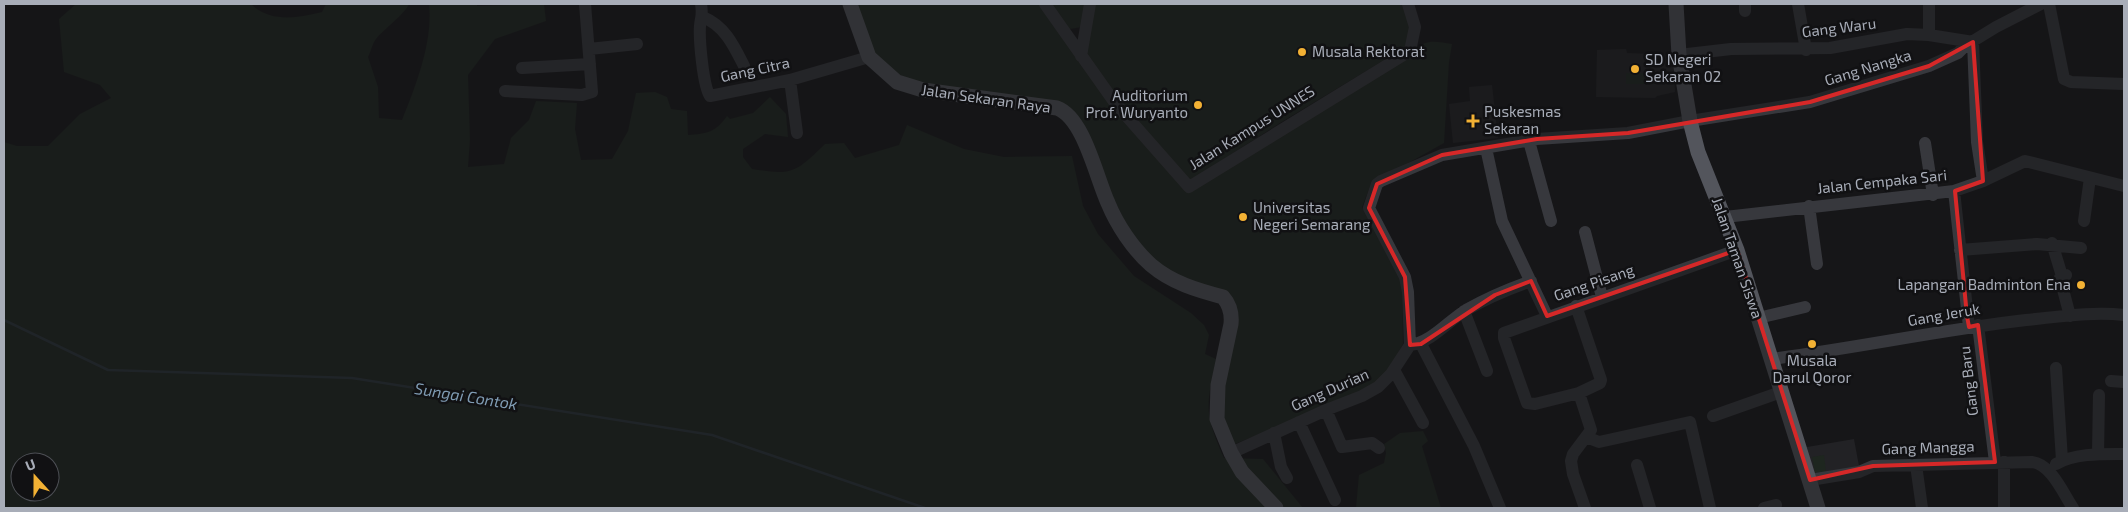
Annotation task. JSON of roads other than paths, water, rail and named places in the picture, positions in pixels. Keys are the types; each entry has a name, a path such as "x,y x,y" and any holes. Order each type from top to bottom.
{"main road":[{"path":"850,4 869,57"},
{"name":"Jalan Taman Siswa","path":"1676,4 1679,55 1690,120 1698,152 1737,250 1818,508"},
{"name":"Jalan Sekaran Raya","path":"869,57 896,82 923,90 1057,108 1070,115 1083,139 1108,203 1133,244 1161,273 1181,284 1223,297 1230,307 1232,324 1216,409 1217,419 1231,453 1242,472 1276,508"}],"street":[{"path":"505,91 589,94 593,88 585,4"},
{"name":"Gang Citra","path":"701,4 704,17 700,25 700,33 709,95 790,80 869,57"},
{"name":"Jalan Kampus UNNES","path":"1044,4 1114,103 1188,187 1410,51 1413,46 1415,27 1408,4"},
{"path":"1081,56 1084,29 1090,4"},
{"path":"1798,4 1806,50"},
{"path":"1929,4 1929,35"},
{"name":"Gang Nangka","path":"1416,344 1407,286 1370,210 1369,203 1380,180 1442,154 1529,141 1628,133 1690,120 1810,102 1930,66 1958,53 1973,42 2041,4"},
{"path":"2049,4 2062,76 2071,82 2124,84"},
{"path":"704,17 720,27 732,42 744,66"},
{"path":"1064,32 1084,29"},
{"name":"Gang Waru","path":"1679,55 1731,49 1806,50 1830,48 1907,34 1929,35 1973,42"},
{"path":"1973,42 1977,142 1983,181"},
{"path":"589,49 637,44"},
{"path":"522,68 590,64"},
{"path":"790,80 797,133"},
{"path":"1529,141 1551,221"},
{"path":"1925,143 1933,194"},
{"name":"Gang Pisang","path":"1486,148 1502,222 1547,316 1737,250"},
{"name":"Jalan Cempaka Sari","path":"1724,217 1954,191 1983,181 2021,162 2032,161 2124,186"},
{"path":"2084,221 2090,178"},
{"name":"Gang Baru","path":"1954,191 1960,250 1999,462 2004,508"},
{"path":"1809,206 1817,264"},
{"path":"1585,232 1602,297"},
{"path":"1960,250 2052,243 2081,248"},
{"path":"2052,243 2064,276 2060,278 2070,316"},
{"name":"Gang Durian","path":"1231,453 1370,392 1385,382 1416,344 1464,312 1494,295 1531,281"},
{"path":"1547,316 1504,333 1527,403 1535,404 1579,393 1600,383 1601,380 1576,306"},
{"path":"1758,318 1805,307"},
{"path":"1464,312 1487,371"},
{"name":"Gang Jeruk","path":"1771,359 1845,349 1974,326 2070,316 2124,315"},
{"path":"1416,344 1474,446 1500,508"},
{"path":"2056,368 2062,460"},
{"path":"1394,370 1423,423"},
{"path":"1713,416 1781,392"},
{"path":"1579,393 1591,426 1571,461 1572,474 1584,508"},
{"path":"2098,454 2099,395"},
{"path":"1326,410 1342,448 1372,443 1379,448"},
{"path":"1298,422 1335,500"},
{"path":"1586,437 1599,442 1690,422 1710,508"},
{"path":"1274,433 1281,467 1287,478"},
{"path":"2074,508 2047,469 2062,460 2098,454 2124,454"},
{"name":"Gang Mangga","path":"1810,480 1859,472 1873,466 2037,462 2047,469"},
{"path":"1637,465 1650,508"},
{"path":"1916,465 1922,508"},
{"path":"1764,508 1776,505"}],"waterway":[{"name":"Sungai Contok","path":"4,320 108,370 352,378 712,435 925,508"}],"place":[{"name":"Musala Rektorat","path":"1302,52"},
{"name":"SD Negeri Sekaran 02","path":"1635,69"},
{"name":"Auditorium Prof. Wuryanto","path":"1198,105"},
{"name":"Puskesmas Sekaran","path":"1473,121"},
{"name":"Universitas Negeri Semarang","path":"1243,217"},
{"name":"Lapangan Badminton Ena","path":"2081,285"},
{"name":"Musala Darul Qoror","path":"1812,344"}]}
